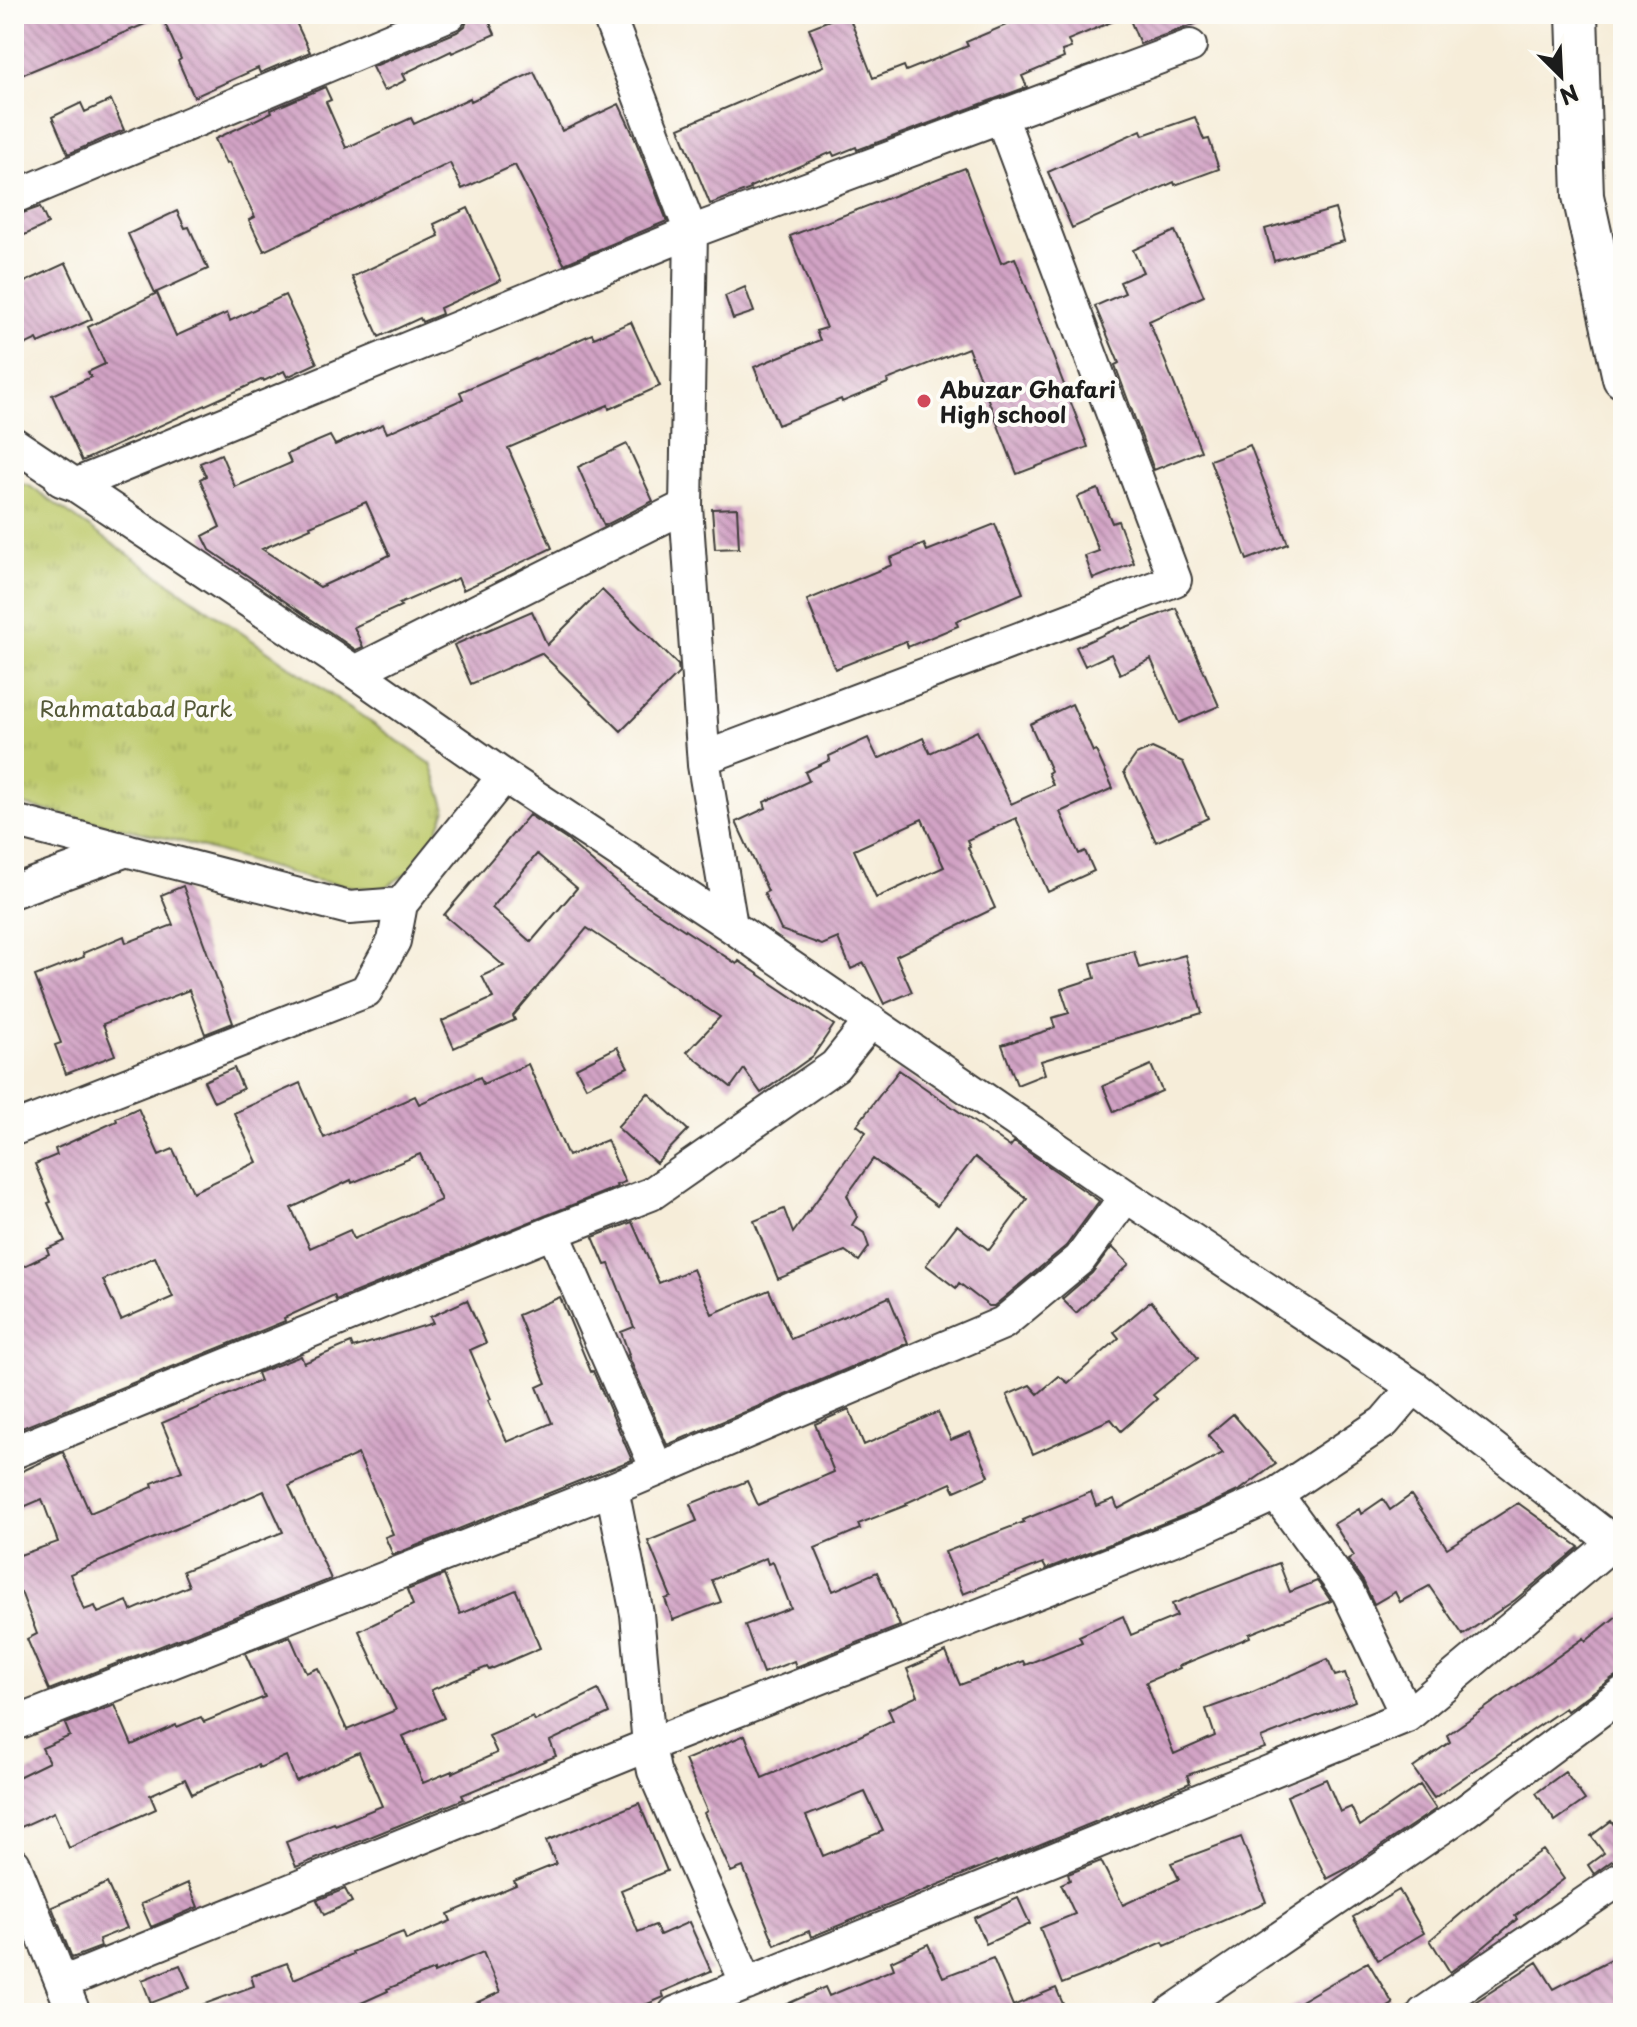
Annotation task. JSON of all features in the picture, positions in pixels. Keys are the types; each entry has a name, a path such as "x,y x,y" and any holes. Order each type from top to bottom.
{"main road":[{"path":"1577,14 1583,196 1623,378"}],"street":[{"path":"14,197 450,14"},
{"path":"608,14 691,232 686,506 704,758 731,926"},
{"path":"14,465 75,485 691,232 1190,46"},
{"path":"704,758 1175,580 1001,116"},
{"path":"14,444 1126,1196 1414,1387 1618,1546 1407,1716 675,2013"},
{"path":"355,672 686,506"},
{"path":"14,1129 366,991 394,941 401,904 504,776"},
{"path":"14,821 349,908 401,904"},
{"path":"14,891 127,850"},
{"path":"14,1452 651,1194 835,1066 871,1021"},
{"path":"14,1724 612,1489 1003,1323 1080,1259 1126,1196"},
{"path":"553,1232 657,1469"},
{"path":"62,1983 649,1745 1204,1527 1276,1494 1384,1422 1414,1387"},
{"path":"612,1489 637,1614 654,1771 747,1984"},
{"path":"1276,1494 1348,1592 1407,1716"},
{"path":"1170,2013 1463,1813 1623,1693"},
{"path":"14,1864 74,2013"},
{"path":"1424,2013 1623,1877"}],"green space":[{"name":"Rahmatabad Park","path":"14,484 28,485 431,764 446,809 426,860 383,889 355,887 314,880 183,842 14,803"}],"building":[{"path":"14,14 292,14 310,52 260,73 258,68 194,97 162,17 14,78"},
{"path":"486,14 495,34 403,74 406,80 384,91 372,67 457,32 467,21"},
{"path":"848,14 873,78 904,66 906,71 968,46 966,42 1011,23 1008,14 1220,15 1140,44 1128,15 1068,40 1071,48 1062,51 1064,58 1022,76 1027,87 857,150 856,147 834,156 832,152 710,204 679,128 824,66 809,28"},
{"path":"534,72 562,131 619,104 667,221 564,264 515,165 462,189 450,163 264,251 249,220 255,217 215,139 325,87 331,100 326,102 346,148 411,118 414,124"},
{"path":"111,100 124,130 68,154 52,117 81,103 85,112"},
{"path":"1195,117 1204,140 1209,139 1219,169 1175,185 1174,182 1072,228 1048,172 1141,130 1143,135"},
{"path":"965,168 1001,263 1015,258 1088,447 1017,474 968,348 887,380 888,383 842,402 841,399 778,425 754,367 820,340 816,331 826,328 790,236"},
{"path":"40,207 48,224 14,240 14,216"},
{"path":"468,208 501,280 440,308 442,314 422,322 420,318 379,337 352,277 439,236 434,224"},
{"path":"1335,209 1344,241 1274,261 1265,229"},
{"path":"177,211 185,228 189,227 208,269 155,293 128,234"},
{"path":"1175,231 1204,296 1149,321 1201,451 1154,470 1115,365 1119,363 1095,306 1125,293 1120,282 1143,272 1133,250"},
{"path":"66,263 92,319 39,343 37,339 14,350 14,287"},
{"path":"745,287 754,312 733,319 725,296"},
{"path":"157,293 176,336 227,313 230,321 285,295 317,363 287,377 284,371 263,379 82,461 52,395 91,377 88,372 105,364 88,327"},
{"path":"631,322 660,386 508,448 552,548 463,590 458,578 354,627 363,647 356,650 210,550 203,536 220,527 200,479 206,476 200,463 221,454 235,487 291,463 287,454 330,436 335,445 383,424 387,433 463,399 460,392 592,334 594,338","holes":["366,502 390,555 320,587 262,549"]},
{"path":"627,444 653,501 604,526 578,467"},
{"path":"1250,445 1288,544 1247,560 1210,460"},
{"path":"1098,489 1112,523 1118,521 1134,563 1093,579 1085,556 1099,551 1077,497"},
{"path":"737,508 739,548 715,549 712,509"},
{"path":"995,524 1023,593 956,621 958,626 908,647 906,641 835,669 807,600 892,565 890,558 924,544 927,551"},
{"path":"602,590 678,665 679,673 621,731 541,653 471,684 454,645 532,611 547,645"},
{"path":"1176,608 1219,706 1179,723 1151,659 1120,674 1111,654 1085,666 1076,647 1120,627"},
{"path":"1072,704 1113,788 1060,812 1079,854 1085,851 1094,871 1048,892 1016,818 967,840 995,908 896,956 912,992 884,1004 864,963 851,969 838,938 822,945 781,930 764,893 768,891 736,822 766,808 764,802 809,781 805,772 830,760 829,756 868,738 878,759 923,738 930,753 977,731 1011,804 1053,785 1048,773 1051,771 1030,724","holes":["922,819 944,867 876,898 854,850"]},
{"path":"1152,748 1183,762 1208,818 1156,842 1124,772 1136,755"},
{"path":"529,815 567,840 634,897 737,964 739,961 834,1025 813,1056 761,1093 744,1069 731,1087 687,1052 720,1017 587,928 513,1016 515,1020 454,1048 442,1021 493,998 482,976 504,966 444,915","holes":["537,854 577,888 531,942 492,908"]},
{"path":"183,886 233,1023 205,1034 189,990 103,1024 115,1055 66,1074 55,1045 61,1043 35,976 84,957 83,953 124,936 126,943 173,925 161,895"},
{"path":"1134,951 1139,968 1185,955 1202,1013 1041,1061 1045,1074 1017,1085 1002,1045 1055,1028 1052,1018 1069,1013 1061,989 1095,978 1091,963"},
{"path":"617,1047 628,1067 586,1087 576,1068"},
{"path":"528,1064 568,1156 607,1140 625,1182 336,1300 334,1295 284,1318 285,1321 22,1428 14,1411 14,1271 49,1254 47,1249 65,1241 35,1164 57,1155 55,1149 138,1108 159,1155 173,1149 193,1192 257,1162 234,1113 300,1083 324,1138 415,1096 419,1104 480,1077 483,1084","holes":["420,1154 441,1200 354,1239 350,1230 310,1248 291,1208 351,1180 352,1183","155,1257 173,1297 121,1320 103,1280"]},
{"path":"1151,1065 1162,1091 1114,1112 1103,1086"},
{"path":"234,1068 243,1089 214,1102 204,1081"},
{"path":"899,1070 1010,1147 1014,1142 1099,1201 1066,1246 994,1306 989,1306 959,1283 956,1288 926,1265 957,1225 989,1250 1027,1199 975,1157 937,1206 873,1159 847,1195 857,1217 852,1225 864,1233 869,1247 859,1261 845,1251 778,1279 754,1221 784,1209 793,1233 866,1132 857,1125"},
{"path":"648,1093 688,1130 656,1163 617,1127"},
{"path":"632,1222 659,1283 693,1269 712,1314 769,1290 791,1339 889,1297 908,1343 667,1445 621,1332 634,1327 609,1264 605,1265 593,1237"},
{"path":"1112,1247 1129,1264 1076,1313 1062,1299 1092,1273"},
{"path":"560,1297 632,1460 393,1555 385,1537 393,1534 358,1454 289,1486 331,1579 49,1690 27,1639 37,1634 21,1592 14,1595 14,1557 58,1542 42,1499 14,1511 14,1475 63,1452 90,1513 153,1487 152,1483 182,1471 162,1423 260,1381 257,1373 301,1356 304,1363 351,1343 353,1348 433,1323 430,1317 467,1300 486,1343 470,1350 507,1442 552,1423 537,1387 546,1383 518,1315","holes":["264,1491 283,1532 183,1571 189,1586 131,1611 127,1601 98,1613 95,1606 84,1610 70,1574"]},
{"path":"1151,1301 1198,1358 1153,1395 1157,1399 1121,1431 1111,1419 1033,1454 1007,1395 1030,1385 1038,1394 1059,1376 1068,1383 1119,1338 1114,1332"},
{"path":"849,1409 864,1445 938,1412 951,1440 970,1432 989,1476 955,1491 951,1483 858,1524 860,1529 815,1548 833,1591 877,1572 900,1626 796,1667 794,1661 763,1673 745,1625 791,1608 773,1562 768,1564 766,1558 712,1580 721,1602 673,1620 665,1599 671,1597 648,1541 697,1521 690,1504 747,1481 758,1505 834,1472 815,1424"},
{"path":"1233,1414 1276,1464 1240,1490 1046,1569 1043,1563 963,1594 945,1552 1091,1492 1096,1506 1114,1499 1118,1509 1223,1453 1208,1435"},
{"path":"1411,1495 1447,1548 1518,1503 1579,1547 1515,1600 1463,1635 1429,1586 1400,1602 1395,1592 1374,1604 1348,1560 1354,1556 1334,1524 1359,1509 1361,1514 1383,1499 1390,1510"},
{"path":"1279,1563 1290,1592 1317,1581 1331,1601 1249,1634 1250,1637 1146,1682 1174,1754 1215,1736 1206,1709 1328,1659 1335,1676 1345,1673 1355,1701 1261,1738 1265,1748 1187,1775 1190,1783 811,1937 809,1931 775,1945 743,1867 731,1872 704,1813 707,1811 685,1760 745,1735 762,1778 893,1720 888,1709 918,1696 907,1669 946,1652 960,1685 1023,1661 1025,1665 1082,1642 1079,1636 1123,1616 1131,1635 1177,1616 1172,1604","holes":["865,1792 883,1831 823,1856 806,1816"]},
{"path":"444,1575 460,1614 516,1590 540,1648 431,1690 444,1718 403,1736 423,1783 497,1753 489,1736 533,1717 535,1721 598,1690 609,1713 550,1741 556,1756 462,1795 464,1799 296,1867 286,1842 382,1806 359,1752 296,1781 286,1756 192,1794 185,1779 150,1795 156,1809 69,1848 54,1812 19,1828 14,1816 14,1779 49,1762 42,1748 70,1736 65,1724 115,1705 132,1745 201,1717 204,1722 265,1697 245,1653 290,1636 306,1673 318,1668 347,1730 396,1710 359,1631 413,1605 407,1590"},
{"path":"1623,1611 1623,1672 1434,1798 1413,1768 1450,1742 1447,1735 1584,1638 1586,1641"},
{"path":"1565,1772 1585,1800 1555,1821 1536,1793"},
{"path":"1326,1779 1340,1812 1351,1807 1360,1826 1420,1785 1436,1809 1327,1879 1287,1796"},
{"path":"639,1803 667,1871 621,1890 638,1932 655,1925 660,1935 689,1922 711,1971 662,1992 664,1997 626,2013 454,2013 500,1992 483,1952 387,1989 339,2013 189,2013 188,2010 254,1986 251,1976 287,1963 294,1979 403,1932 406,1940 451,1921 448,1914 556,1864 546,1841"},
{"path":"1623,1820 1623,1858 1612,1861 1594,1874 1588,1865 1604,1853 1591,1836 1611,1821 1614,1825"},
{"path":"1241,1837 1266,1902 1165,1946 1163,1942 1062,1984 1040,1928 1075,1914 1061,1884 1070,1880 1068,1874 1101,1861 1123,1905 1179,1879 1171,1863"},
{"path":"1543,1850 1564,1879 1450,1972 1430,1940 1510,1872"},
{"path":"107,1883 127,1928 99,1939 101,1947 72,1958 52,1907"},
{"path":"188,1883 198,1907 151,1927 141,1904"},
{"path":"345,1889 352,1902 324,1915 317,1900"},
{"path":"1399,1890 1424,1933 1378,1960 1353,1917"},
{"path":"1018,1898 1030,1924 986,1944 974,1918"},
{"path":"928,1944 943,1977 993,1958 1013,2006 1056,1988 1067,2013 767,2013 825,1987 829,1996 894,1969 891,1961"},
{"path":"1623,1953 1623,2013 1458,2013 1537,1962 1554,1989"},
{"path":"1368,1962 1393,2004 1378,2013 1280,2013"},
{"path":"180,1965 190,1988 151,2003 142,1980"}],"place":[{"name":"Abuzar Ghafari High school","path":"924,401"}]}
